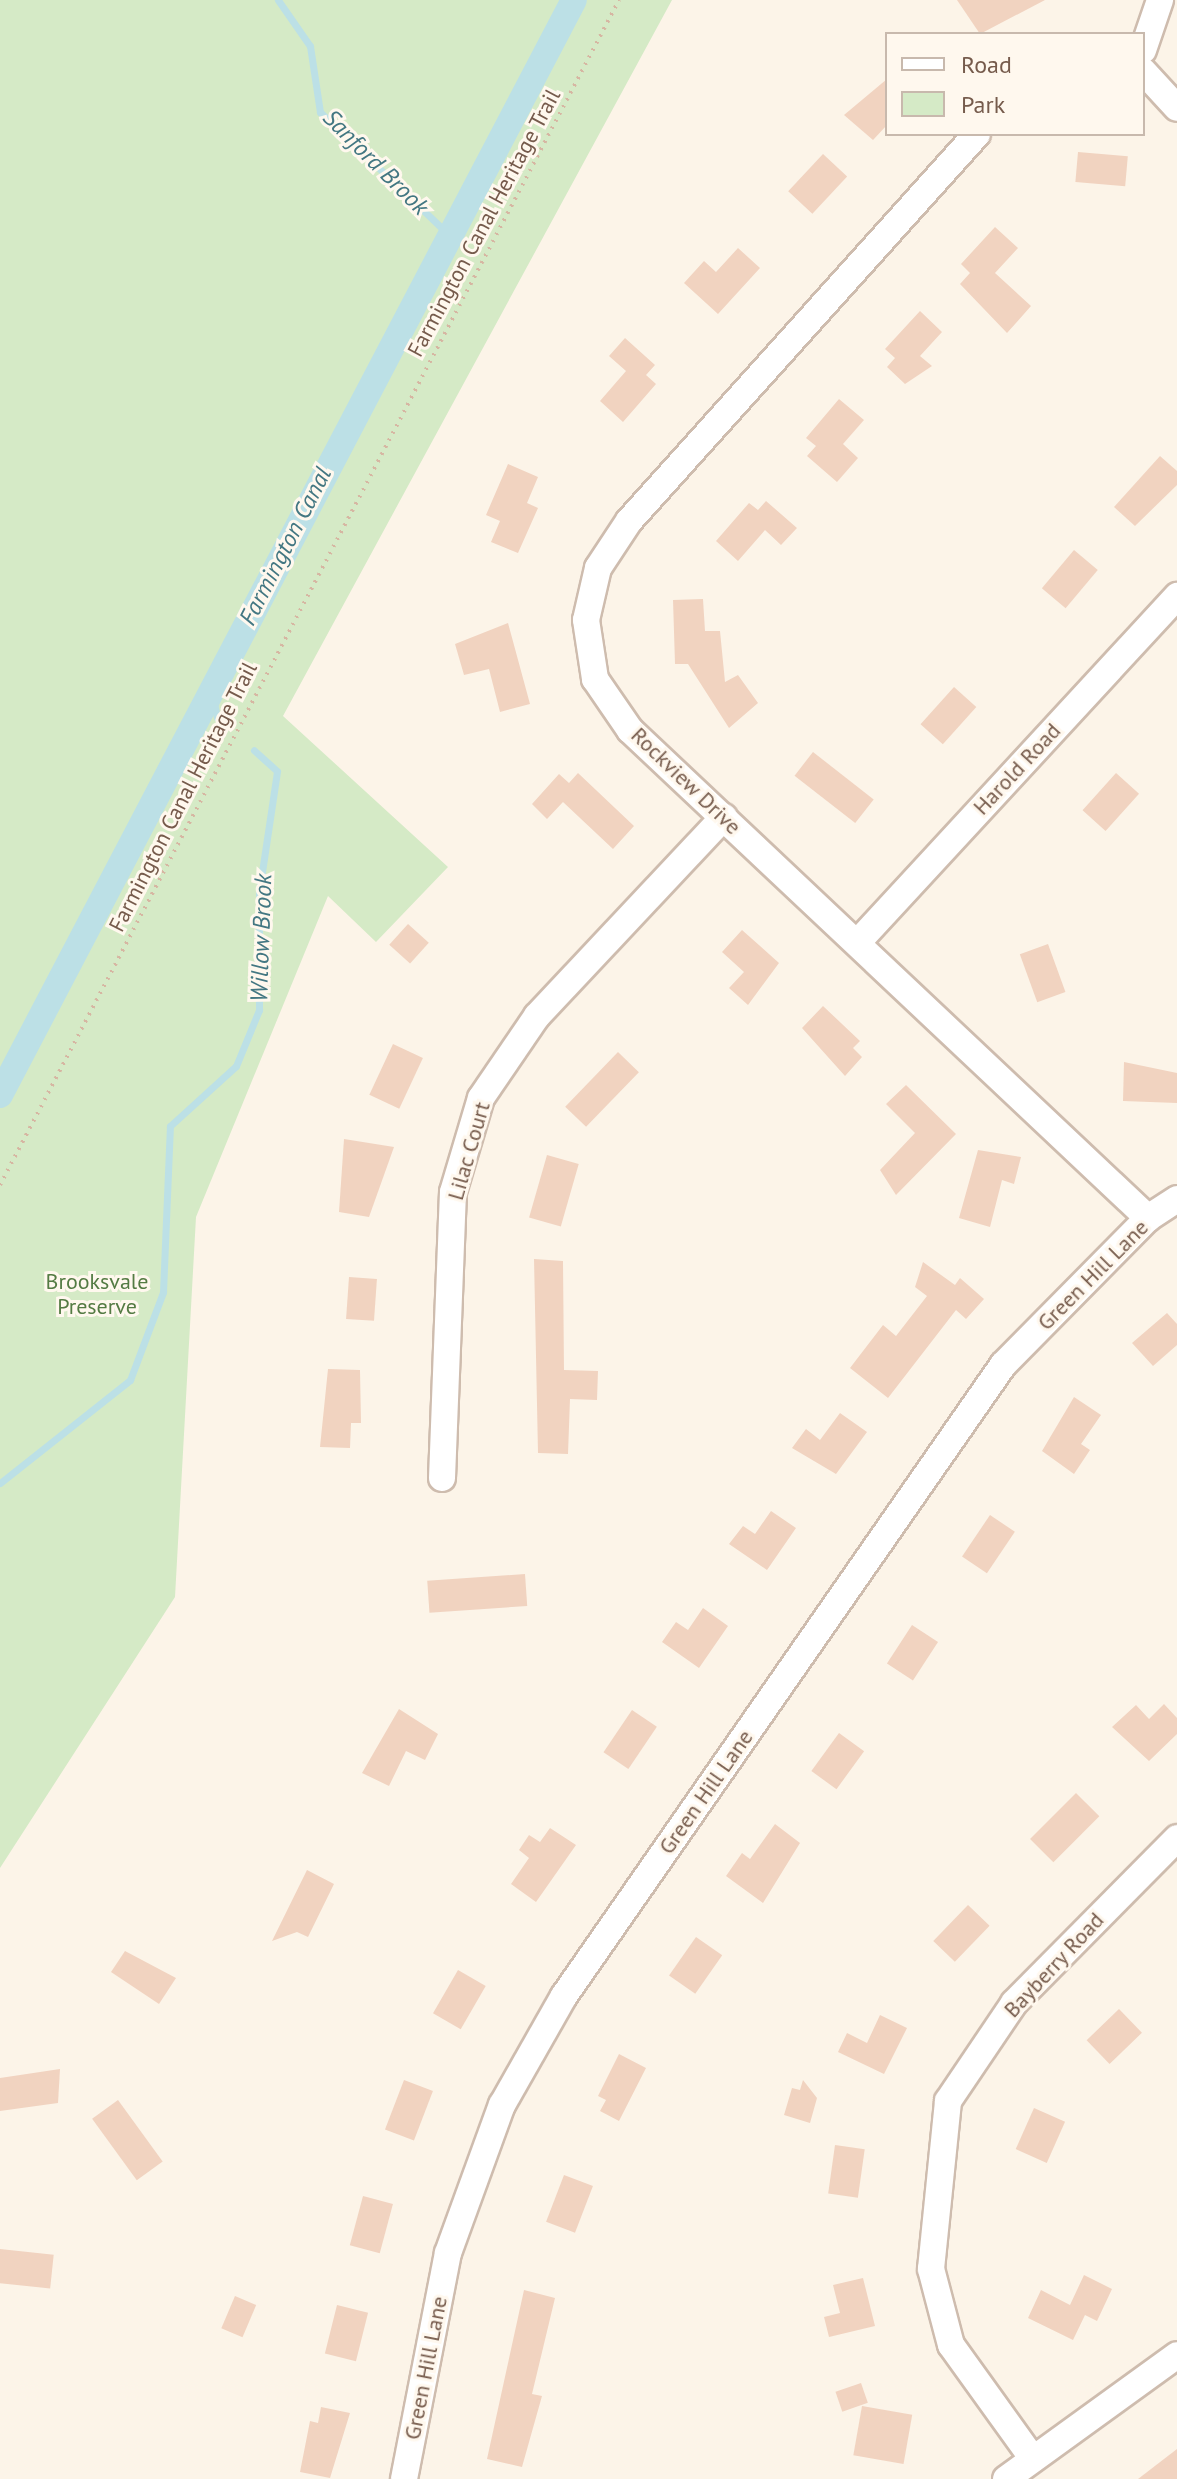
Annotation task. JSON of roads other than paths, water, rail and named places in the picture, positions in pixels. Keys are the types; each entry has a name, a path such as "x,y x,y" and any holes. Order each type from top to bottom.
{"street":[{"path":"1145,44 1160,0"},
{"path":"1145,73 1177,108"},
{"name":"Rockview Drive","path":"975,136 629,521 598,568 586,620 595,679 630,730 1148,1218"},
{"name":"Harold Road","path":"858,942 1177,596"},
{"name":"Lilac Court","path":"442,1478 453,1192 481,1098 537,1016 724,817"},
{"name":"Green Hill Lane","path":"404,2479 448,2253 502,2105 564,1996 1003,1365 1148,1218 1177,1199"},
{"name":"Bayberry Road","path":"1033,2459 951,2345 931,2269 948,2101 1014,2003 1177,1838"},
{"path":"1006,2479 1177,2355"}],"waterway":[{"name":"Sanford Brook","path":"278,0 310,46 320,112 447,233"},
{"name":"Farmington Canal","path":"0,1095 574,0"},
{"name":"Sanford Brook","path":"211,687 217,717"},
{"name":"Willow Brook","path":"0,1483 130,1380 163,1292 170,1126 236,1066 259,1010 259,892 277,771 254,750"}],"park label":[{"name":"Brooksvale Preserve","path":"97,1294"}]}
